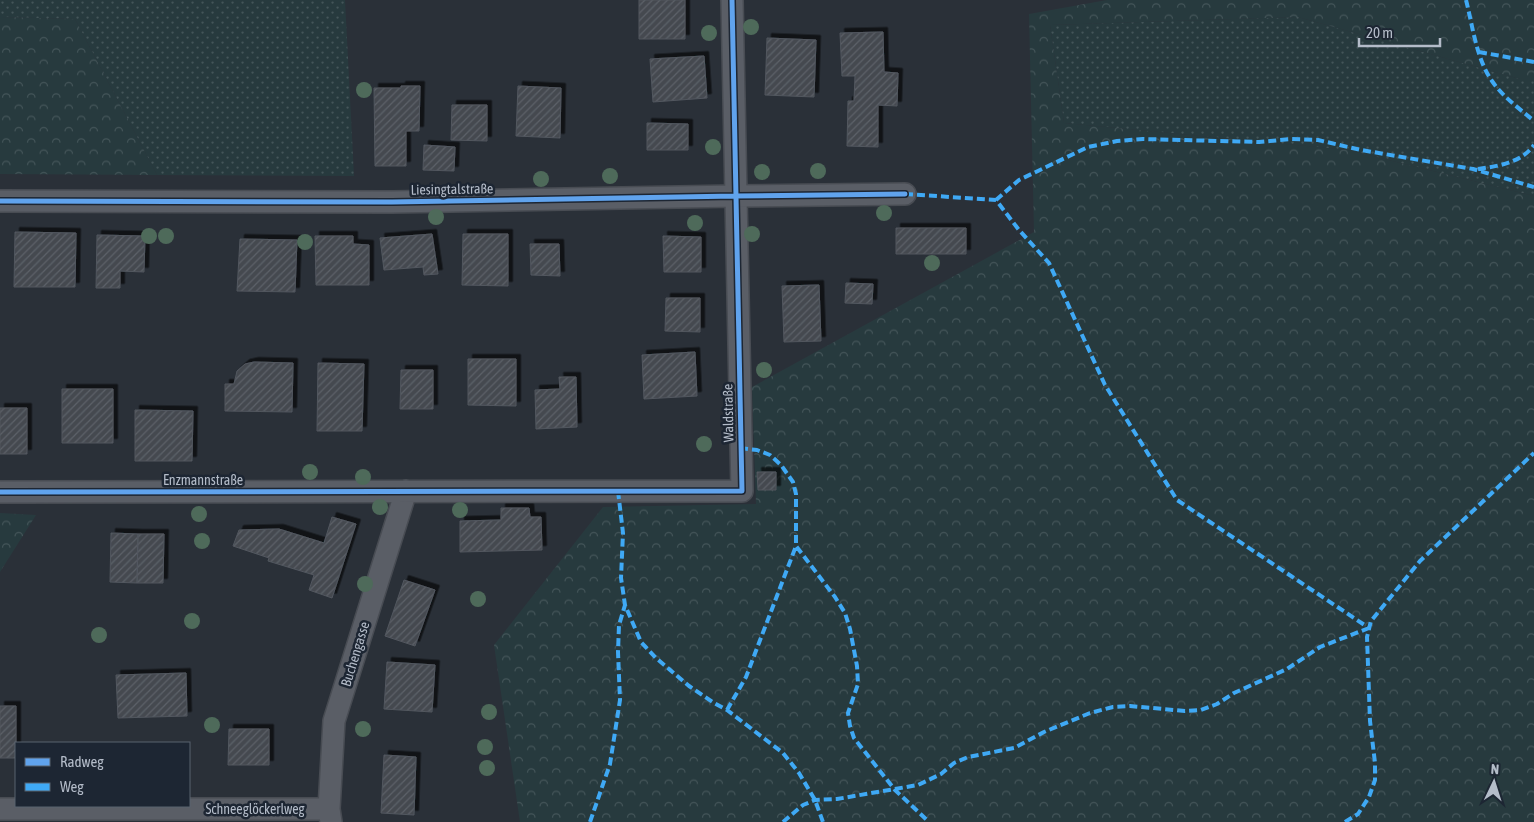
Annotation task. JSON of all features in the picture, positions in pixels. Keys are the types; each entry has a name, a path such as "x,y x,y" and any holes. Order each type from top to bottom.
{"street":[{"name":"Waldstraße","path":"406,491 742,491 732,0"},
{"name":"Liesingtalstraße","path":"0,201 392,202 905,194"},
{"name":"Enzmannstraße","path":"0,492 406,491"},
{"name":"Buchengasse","path":"330,815 334,720 406,491"},
{"name":"Schneeglöckerlweg","path":"0,809 330,815"}],"green space":[{"path":"0,0 345,0 354,176 157,175 75,19 0,17"},
{"path":"1107,0 1534,0 1534,79 1520,79 1298,17 1050,25 1064,123 1348,150 1534,196 1534,822 520,822 494,645 603,507 756,504 752,387 1034,232 1029,14"},
{"path":"0,17 75,19 157,175 0,174"},
{"path":"1298,17 1520,79 1534,79 1534,196 1348,150 1064,123 1050,25"},
{"path":"0,513 36,515 0,572"}],"building":[{"path":"639,0 685,0 685,39 639,39"},
{"path":"883,32 884,72 898,73 897,106 878,105 878,147 847,146 848,101 854,101 855,76 842,76 840,33"},
{"path":"767,38 816,40 814,97 765,95"},
{"path":"704,56 707,98 653,102 650,59"},
{"path":"401,86 420,86 419,131 406,131 406,166 375,166 374,88 401,88"},
{"path":"518,86 561,88 560,138 516,136"},
{"path":"452,105 487,105 487,141 451,140"},
{"path":"647,123 688,124 688,150 647,150"},
{"path":"424,145 455,147 454,171 423,170"},
{"path":"896,228 966,228 966,254 896,254"},
{"path":"15,232 76,233 75,287 14,287"},
{"path":"432,234 438,274 424,275 423,267 384,270 380,238"},
{"path":"463,234 508,234 508,286 462,285"},
{"path":"97,235 145,236 144,272 120,271 120,288 96,288"},
{"path":"315,236 353,236 353,244 369,245 369,285 316,285"},
{"path":"663,236 701,237 701,272 664,272"},
{"path":"240,239 297,240 295,292 237,291"},
{"path":"530,244 559,244 560,276 531,275"},
{"path":"846,283 873,284 872,304 845,303"},
{"path":"819,285 821,341 784,342 782,286"},
{"path":"666,298 700,298 700,332 665,331"},
{"path":"695,352 697,396 644,399 642,355"},
{"path":"468,359 516,359 516,406 468,405"},
{"path":"254,362 293,363 292,412 225,411 225,384 234,384 237,371 245,364"},
{"path":"318,363 364,364 362,431 317,431"},
{"path":"401,370 433,370 433,409 400,409"},
{"path":"559,377 576,377 577,427 536,429 535,390 560,389"},
{"path":"62,389 113,389 113,443 62,443"},
{"path":"0,408 27,408 27,454 0,454"},
{"path":"135,410 193,411 192,461 135,461"},
{"path":"757,472 776,472 776,490 758,490"},
{"path":"501,508 529,508 530,517 541,517 542,550 460,552 460,521 501,520"},
{"path":"332,517 356,524 332,598 309,590 314,575 268,561 269,558 233,546 239,530 279,529 324,543"},
{"path":"111,533 138,534 137,583 110,582"},
{"path":"138,534 164,534 163,583 137,583"},
{"path":"404,580 435,590 415,646 385,636"},
{"path":"387,662 435,665 432,712 384,709"},
{"path":"186,673 187,716 118,718 116,675"},
{"path":"0,706 16,706 15,758 0,758"},
{"path":"229,729 269,729 269,765 228,765"},
{"path":"384,755 416,757 414,815 381,813"}],"marked path":[{"path":"1466,0 1482,62 1492,81 1501,92 1534,121"},
{"path":"1479,52 1534,62"},
{"path":"996,200 1019,180 1088,147 1117,141 1143,139 1259,142 1292,139 1318,140 1361,150 1473,169 1534,187"},
{"path":"1478,169 1509,163 1523,156 1534,145"},
{"path":"905,194 996,200 1019,230 1049,263 1105,385 1177,500 1369,628"},
{"path":"740,448 757,450 770,455 781,465 793,482 796,494 796,546 835,597 845,613 850,629 857,666 858,684 848,713 854,738 895,790 929,822"},
{"path":"1345,822 1358,814 1369,797 1375,780 1370,721 1367,637 1371,621 1420,561 1534,453"},
{"path":"618,491 623,533 621,578 625,605 641,642 656,658 689,686 727,710 783,753 799,773 815,800 823,822"},
{"path":"727,710 746,677 796,546"},
{"path":"590,822 610,764 620,700 619,625 625,605"},
{"path":"783,822 803,805 815,800 837,799 918,785 941,774 954,763 968,757 1014,748 1044,732 1090,713 1113,707 1130,706 1185,711 1201,710 1287,669 1320,647 1369,628"}],"cycle path":[{"path":"0,492 742,491 732,0"},
{"path":"0,201 392,202 905,194"}]}
